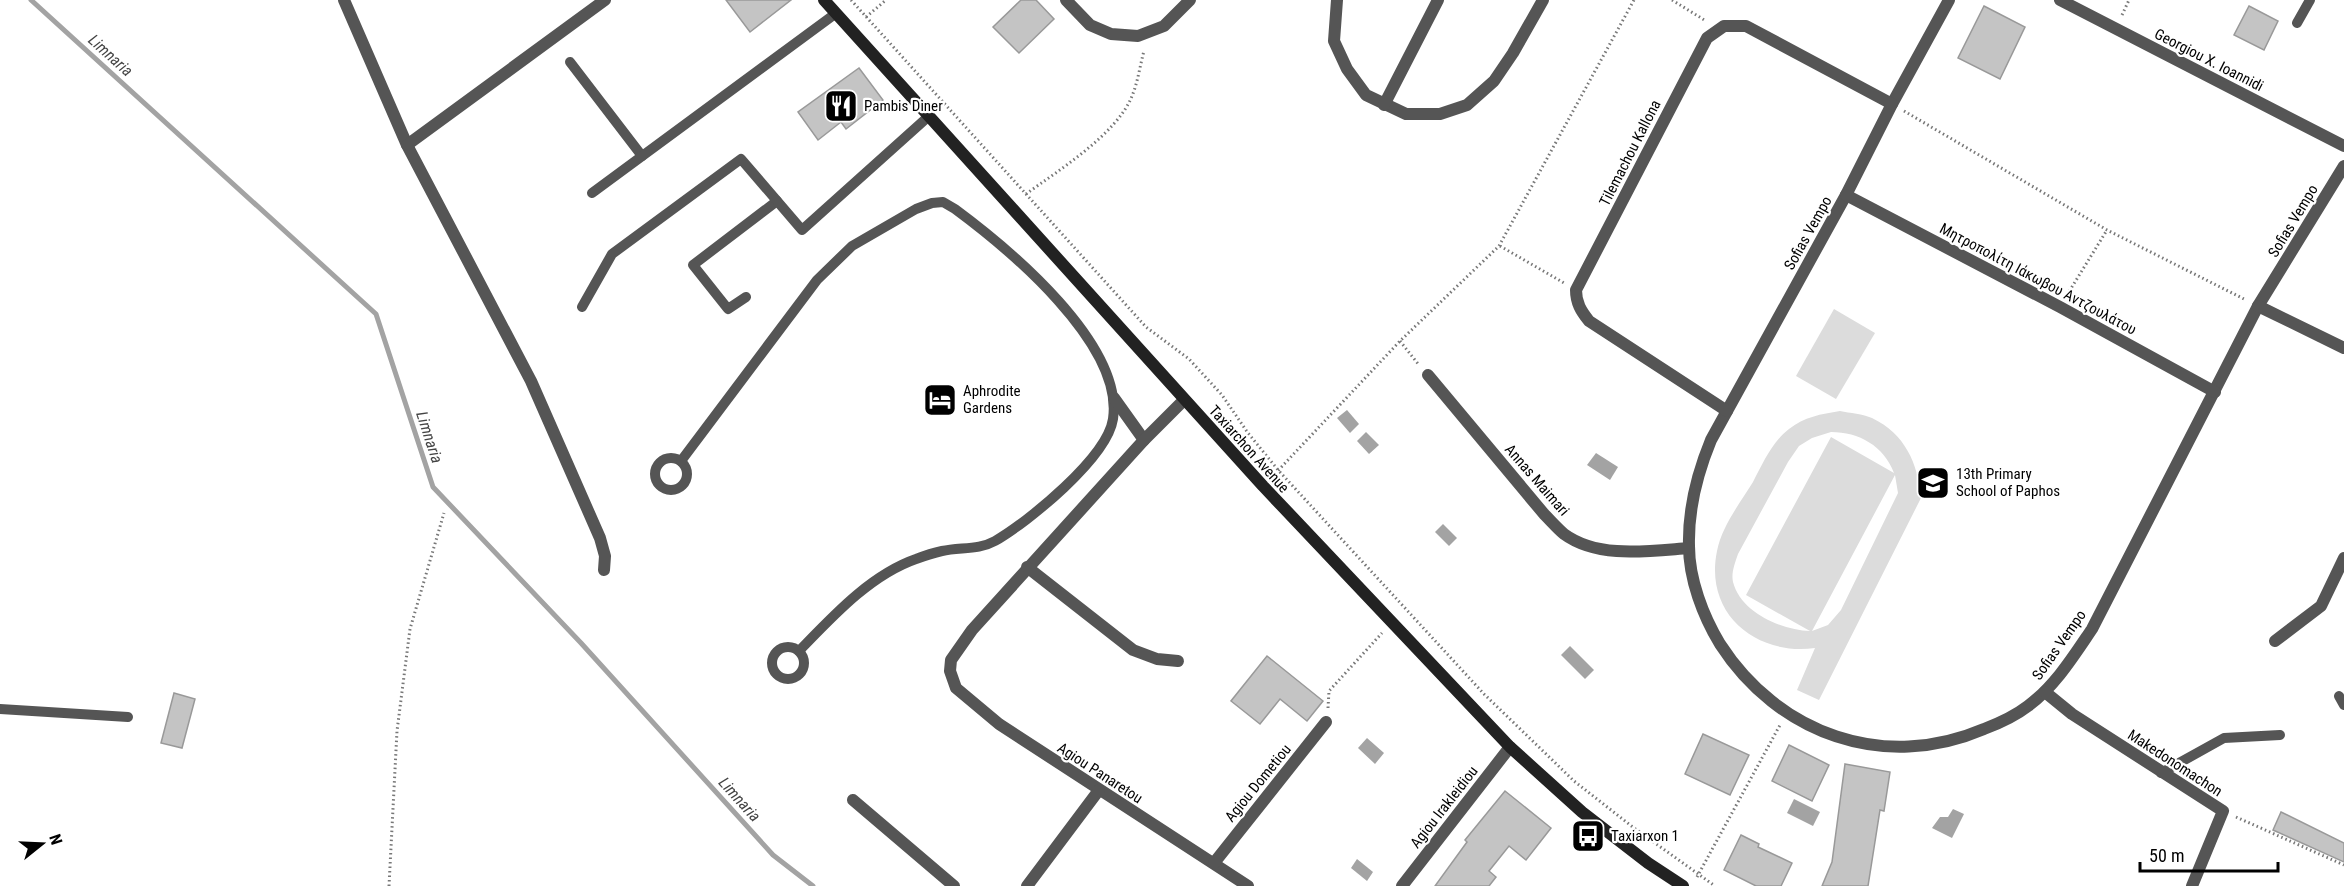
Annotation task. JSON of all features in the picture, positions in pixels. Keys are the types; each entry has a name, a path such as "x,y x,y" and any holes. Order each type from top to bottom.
{"main road":[{"name":"Taxiarchon Avenue","path":"824,0 1184,400 1510,747 1582,812 1648,863 1689,883"}],"street":[{"path":"344,0 407,145 531,381 600,538 605,556 604,570"},
{"path":"407,145 605,0"},
{"path":"1066,0 1090,26 1111,34 1138,36 1164,26 1190,0"},
{"path":"1337,0 1334,41 1347,69 1366,95 1406,114 1440,114 1467,105 1494,81 1543,0"},
{"path":"1383,105 1438,0"},
{"name":"Sofias Vempo","path":"1949,0 1892,104 1846,195 1711,440 1699,470 1689,522 1689,548 1701,607 1712,631 1743,677 1787,713 1833,737 1865,745 1918,747 1945,742 1987,728 2028,707 2045,692 2069,663 2092,629 2259,306 2344,166"},
{"name":"Georgiou X. Ioannidi","path":"2060,0 2344,146"},
{"path":"1719,29 1724,26 1746,27 1892,104"},
{"name":"Tilemachou Kallona","path":"1576,290 1707,38 1719,29"},
{"name":"Μητροπολίτη Ιάκωβου Αντζουλάτου","path":"1846,195 2060,307 2215,392"},
{"path":"1576,290 1578,304 1589,321 1727,411"},
{"path":"2259,306 2344,348"},
{"name":"Annas Maimari","path":"1428,375 1544,514 1565,535 1593,547 1624,553 1689,548"},
{"path":"1114,398 1144,440"},
{"path":"1178,661 1156,659 1133,650 1027,567 1184,400"},
{"path":"2275,641 2321,606 2344,558"},
{"name":"Agiou Panaretou","path":"1027,567 972,630 951,660 950,671 956,688 999,724 1248,886"},
{"name":"Makedonomachon","path":"2045,692 2072,714 2223,812 2192,886"},
{"name":"Agiou Dometiou","path":"1214,863 1326,722"},
{"name":"Agiou Irakleidiou","path":"1402,886 1510,747"},
{"path":"1027,886 1099,790"},
{"path":"853,800 954,886"}],"lane":[{"path":"2297,23 2310,0"},
{"path":"592,193 836,14"},
{"path":"570,62 642,156"},
{"path":"582,307 612,254 741,159 802,231 929,116"},
{"path":"746,297 728,309 693,264 777,201"},
{"path":"681,461 817,280 852,246 916,209 932,203 943,202 986,232 1020,262 1079,326 1097,354 1106,372 1114,398 1113,420 1108,434 1097,451 1049,502 1025,522 988,544 942,551 915,559 894,569 870,585 799,651"},
{"path":"0,709 128,717"},
{"path":"2161,773 2224,738 2280,735"}],"path":[{"path":"851,0 1146,327 1189,359 1222,395 1248,433 1279,471 1484,694 1574,781 1715,886"},
{"path":"866,17 886,0"},
{"path":"1263,486 1400,341 1499,246 1634,0"},
{"path":"1672,0 1719,29"},
{"path":"1026,194 1112,128 1132,98 1149,32"},
{"path":"1892,104 2107,230 2259,306"},
{"path":"2060,307 2107,230"},
{"path":"1499,246 1576,290"},
{"path":"1400,341 1428,375"},
{"path":"389,886 397,731 410,629 444,513"},
{"path":"1326,722 1329,692 1392,622"},
{"path":"1689,883 1698,875 1787,713"},
{"path":"2223,812 2344,865"}],"shaded area":[{"path":"1834,309 1875,333 1836,399 1796,376"},
{"path":"1347,410 1359,424 1350,433 1337,418"},
{"path":"1840,411 1872,418 1893,432 1908,451 1913,462 1921,498 1819,700 1797,690 1815,648 1793,649 1773,645 1739,626 1727,611 1719,594 1715,574 1717,551 1723,533 1773,446 1795,425 1813,417","holes":["1831,432 1851,435 1869,442 1884,455 1894,473 1831,437 1746,595 1810,631 1799,630 1775,623 1753,611 1737,593 1733,582 1733,572 1738,554 1799,446 1812,438","1895,475 1898,493 1841,610 1828,625 1812,631"]},
{"path":"1366,432 1379,445 1369,454 1357,441"},
{"path":"1596,453 1618,467 1610,480 1587,465"},
{"path":"1443,524 1457,538 1449,546 1435,532"},
{"path":"1570,646 1594,670 1585,679 1561,655"},
{"path":"1367,738 1384,753 1375,764 1358,748"},
{"path":"1794,799 1820,812 1813,826 1787,813"},
{"path":"1953,809 1964,814 1952,838 1932,828 1940,817 1948,817"},
{"path":"1357,859 1373,872 1367,881 1351,868"}],"building":[{"path":"726,0 791,0 750,32"},
{"path":"1021,0 1036,0 1054,19 1019,53 993,27"},
{"path":"1984,6 2025,27 2000,79 1958,58"},
{"path":"2249,6 2278,21 2264,50 2234,35"},
{"name":"Pambis Diner","path":"859,68 883,100 846,129 841,122 818,140 798,112"},
{"path":"1267,656 1323,701 1307,721 1280,699 1260,724 1231,701"},
{"path":"174,693 195,699 182,748 161,743"},
{"path":"1703,734 1749,755 1730,795 1685,774"},
{"path":"1789,745 1829,765 1812,801 1772,781"},
{"path":"1845,764 1890,772 1884,811 1880,810 1868,886 1822,886 1832,862"},
{"path":"1505,791 1551,828 1526,860 1509,846 1489,871 1496,877 1489,886 1435,886 1467,842 1465,840"},
{"path":"2281,812 2344,843 2344,862 2273,830"},
{"path":"1741,835 1759,844 1758,847 1792,863 1781,886 1756,886 1724,870"}],"waterway":[{"name":"Limnaria","path":"31,0 376,314 433,487 581,643 773,855 813,886"}],"place":[{"name":"Pambis Diner","path":"841,106"},
{"name":"Aphrodite Gardens","path":"940,400"},
{"name":"13th Primary School of Paphos","path":"1933,483"},
{"name":"Taxiarxon 1","path":"1588,836"}]}
